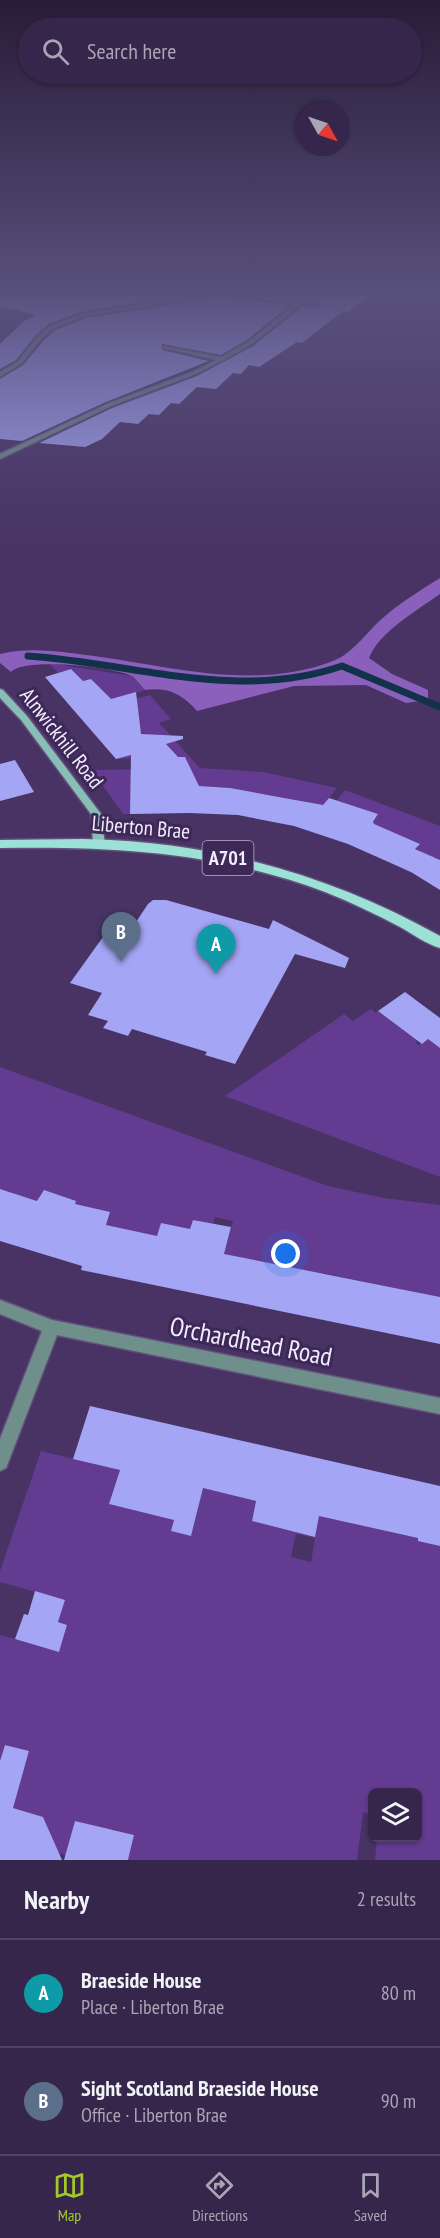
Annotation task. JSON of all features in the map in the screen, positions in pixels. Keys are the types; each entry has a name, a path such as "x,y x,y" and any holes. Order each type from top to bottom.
{"main road":[{"name":"Liberton Brae","path":"0,844 134,845 205,854 275,869 353,897 440,943"}],"street":[{"path":"0,457 109,405 184,377"},
{"name":"Alnwickhill Road","path":"0,692 24,718 96,814 99,844"},
{"name":"Orchardhead Road","path":"0,1307 52,1326 440,1406"},
{"path":"0,1462 52,1326"}],"shaded area":[{"path":"440,578 440,594 381,639 369,658 392,674 428,690 428,700 406,703 366,685 294,686 197,711 186,700 174,693 153,689 145,690 132,676 107,669 50,664 19,667 11,672 0,663 0,654 43,650 210,673 272,675 303,670 333,661 347,653 391,612"},
{"path":"49,663 132,676 145,690 130,695 135,699 150,695 171,719 159,723 200,768 263,772 337,788 322,807 330,809 345,790 440,826 440,860 435,857 412,873 402,869 420,851 415,848 419,844 395,833 391,838 380,833 363,850 360,848 375,834 363,830 366,827 371,828 378,814 356,807 350,815 338,812 335,816 322,812 307,830 304,826 313,814 299,810 302,801 262,794 250,818 247,817 255,797 229,794 229,788 196,786 190,813 179,813 178,783 162,783 162,779 132,779 130,814 123,814 92,770 162,769 163,775 182,774 182,768 190,768 185,757 116,759 146,750 143,745 160,738 157,735 148,736 145,733 135,736 131,732 101,740 133,730 129,725 139,719 139,715 124,712 117,705 79,716 74,710 97,701 88,687 96,684 91,679 83,681 71,669 58,673"},
{"path":"371,1009 376,1013 378,1011 417,1040 415,1042 419,1045 428,1039 440,1048 440,1177 225,1096 344,1014 353,1021"},
{"path":"0,1067 328,1186 384,1198 440,1205 440,1304 435,1343 415,1339 420,1293 322,1273 313,1316 224,1254 233,1221 215,1217 213,1224 193,1220 185,1246 155,1243 106,1225 110,1212 37,1201 0,1189"},
{"path":"41,1451 120,1470 109,1504 179,1499 171,1531 191,1536 198,1508 199,1487 256,1501 252,1521 282,1529 287,1509 440,1526 440,1860 375,1860 377,1842 422,1842 422,1788 368,1788 368,1814 363,1812 357,1860 128,1860 134,1835 112,1829 105,1860 94,1826 75,1821 66,1855 42,1848 48,1828 43,1817 0,1819 18,1789 29,1752 5,1745 0,1761 0,1635 59,1651 67,1625 58,1622 65,1600 0,1582 0,1571","holes":["296,1534 315,1538 311,1562 291,1557"]}],"building":[{"path":"4,377 169,377 106,402 22,441 0,439 0,379"},
{"path":"195,377 229,377 216,389 197,387 179,404 171,403 159,415 149,414 138,424 120,422 102,439 85,447 39,443 112,408"},
{"path":"71,669 83,681 91,679 111,699 136,692 141,734 183,736 183,739 166,744 178,757 185,757 199,786 230,788 323,805 329,798 378,814 374,824 420,844 415,849 440,860 440,890 411,872 348,844 294,826 238,815 130,814 131,755 116,759 45,677"},
{"path":"15,760 34,792 0,801 0,764"},
{"path":"153,900 166,900 269,929 273,920 349,958 345,968 295,954 235,1064 205,1055 207,1052 132,1029 128,1036 103,1028 108,1021 88,1015 102,993 70,983 113,923 132,928"},
{"path":"405,992 440,1018 440,1048 428,1039 422,1044 378,1011"},
{"path":"0,1189 37,1201 44,1190 76,1201 75,1204 110,1212 106,1225 157,1236 161,1223 190,1229 193,1220 231,1227 224,1254 440,1297 440,1344 81,1270 82,1266 0,1241"},
{"path":"90,1406 440,1486 440,1546 418,1541 418,1538 319,1516 315,1537 252,1521 256,1501 203,1488 191,1536 171,1531 174,1520 109,1504 120,1470 73,1459"},
{"path":"35,1591 65,1600 58,1622 67,1625 59,1652 15,1639 24,1614 28,1615"},
{"path":"5,1745 29,1751 13,1808 43,1817 62,1860 0,1860 0,1761"},
{"path":"75,1821 134,1835 128,1860 64,1860"}],"waterway":[{"path":"28,656 224,681 263,681 302,676 342,666 440,707"}],"place":[{"name":"Sight Scotland Braeside House","path":"121,962"},
{"name":"Braeside House","path":"216,974"}]}
